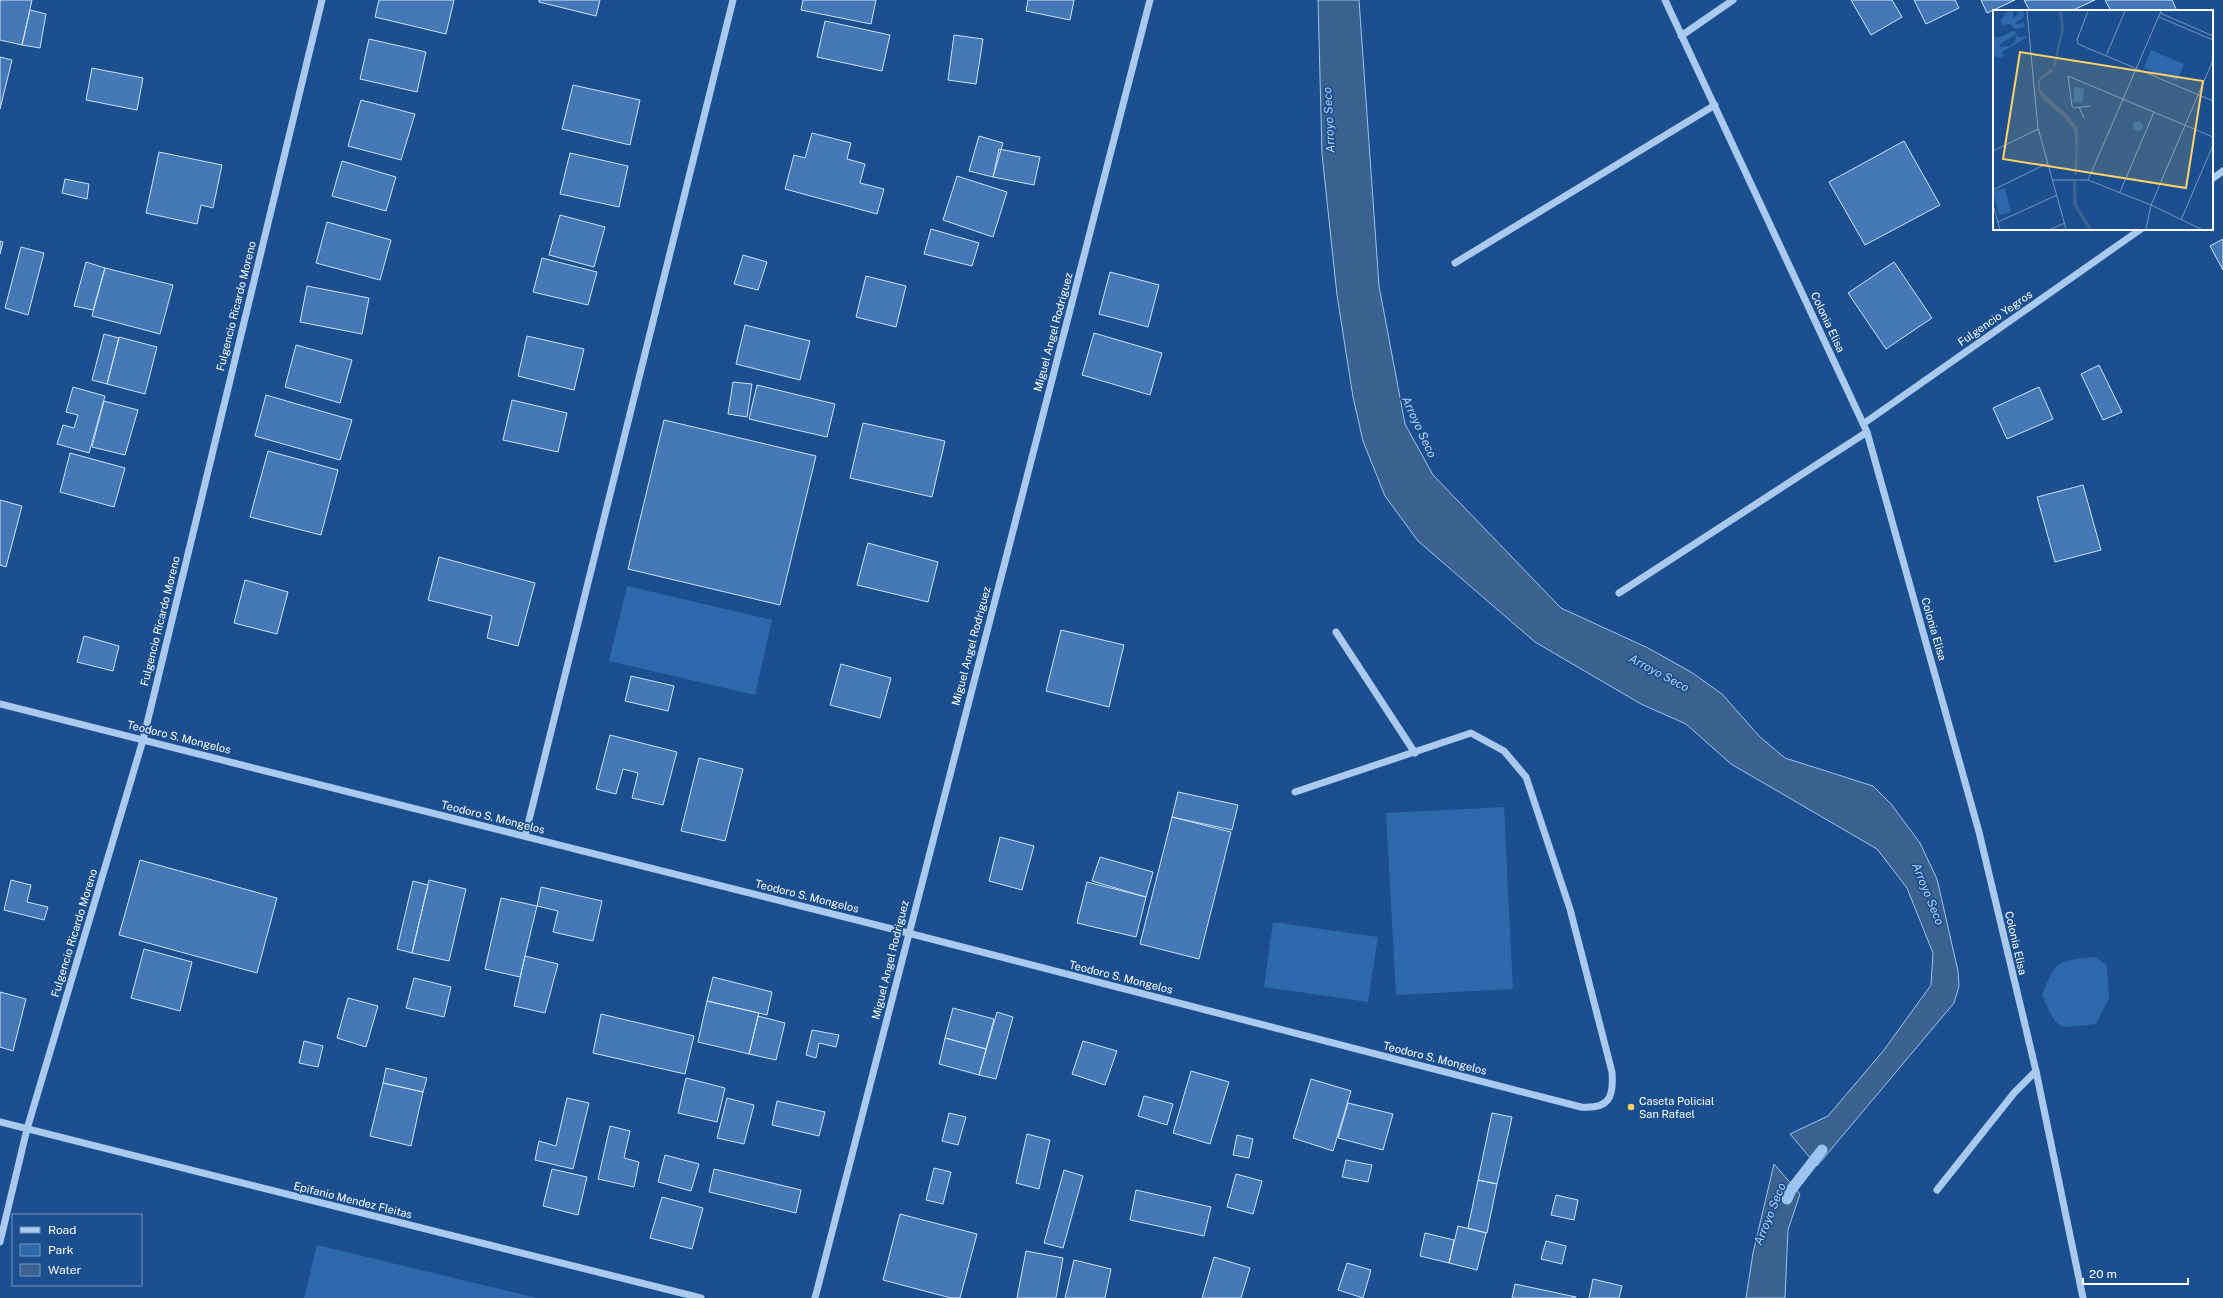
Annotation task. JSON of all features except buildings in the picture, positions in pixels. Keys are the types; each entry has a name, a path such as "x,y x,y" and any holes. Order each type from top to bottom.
{"street":[{"name":"Fulgencio Ricardo Moreno","path":"0,1242 27,1129 143,740 322,0"},
{"path":"525,836 733,0"},
{"name":"Miguel Angel Rodriguez","path":"815,1298 1150,0"},
{"name":"Colonia Elisa","path":"1665,0 1867,432 1980,832 2036,1071 2083,1298"},
{"path":"1681,36 1733,0"},
{"path":"1455,262 1715,105"},
{"path":"2213,178 2223,171"},
{"name":"Fulgencio Yegros","path":"1863,424 2140,230"},
{"path":"1619,593 1867,432"},
{"path":"1295,792 1415,753 1336,632"},
{"name":"Teodoro S. Mongelos","path":"0,704 908,933 1581,1107 1595,1108 1607,1102 1614,1090 1610,1064 1570,909 1526,777 1504,751 1471,733 1415,753"},
{"path":"1937,1190 2014,1093 2036,1071"},
{"name":"Epifanio Mendez Fleitas","path":"0,1122 701,1298"}],"green space":[{"path":"627,586 772,620 755,695 609,661"},
{"path":"1504,807 1513,989 1396,995 1386,813"},
{"path":"1273,922 1378,937 1368,1002 1264,987"},
{"path":"2095,957 2107,965 2109,998 2096,1024 2066,1027 2060,1025 2052,1016 2042,995 2051,975 2060,964 2073,960"},
{"path":"317,1245 537,1298 304,1298"}],"water":[{"path":"1318,0 1359,0 1379,286 1405,424 1433,475 1561,608 1648,648 1691,672 1722,694 1760,737 1785,758 1873,786 1891,804 1920,843 1937,879 1958,971 1959,986 1954,1003 1817,1166 1790,1134 1828,1116 1884,1050 1931,985 1933,953 1907,888 1877,849 1731,764 1686,724 1641,704 1535,642 1418,541 1385,496 1363,441 1353,397 1337,295 1322,154"},
{"path":"1774,1164 1800,1194 1788,1230 1785,1298 1746,1298 1753,1253"}],"waterway":[{"name":"Arroyo Seco","path":"1787,1199 1791,1190 1822,1150"}],"place":[{"name":"Caseta Policial San Rafael","path":"1631,1107"}]}
